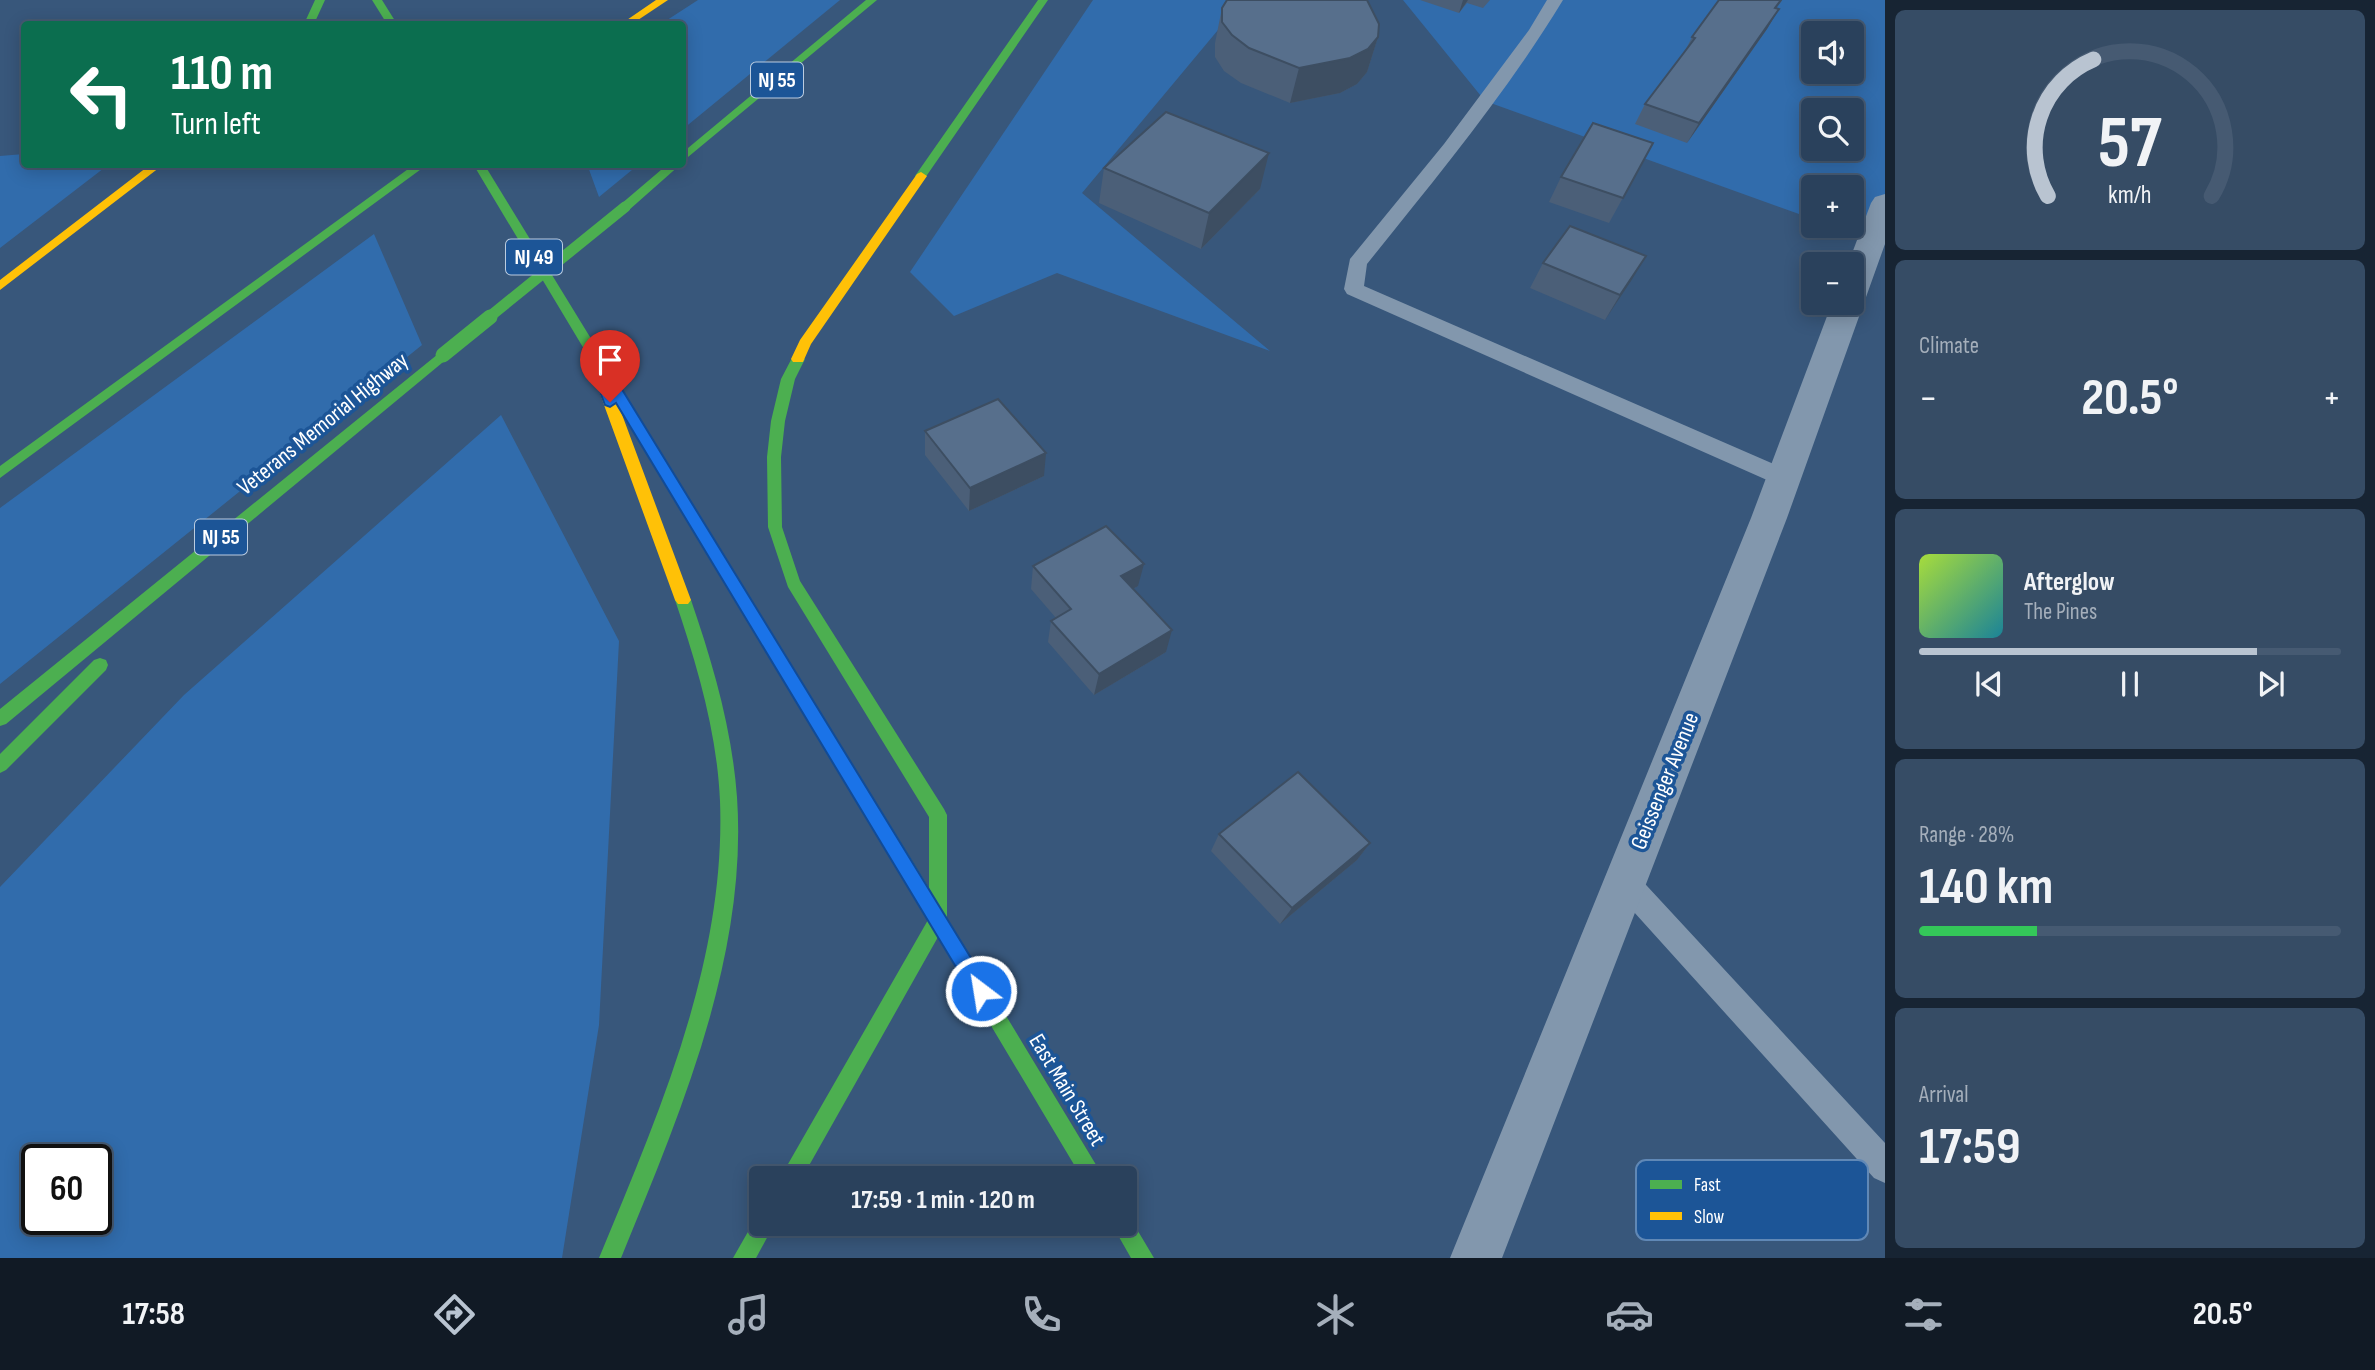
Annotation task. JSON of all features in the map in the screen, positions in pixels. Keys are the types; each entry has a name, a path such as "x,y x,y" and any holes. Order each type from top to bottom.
{"main road":[{"path":"310,21 320,0"},
{"path":"377,0 390,21"},
{"path":"631,21 663,0"},
{"name":"NJ 55","path":"686,156 872,0"},
{"path":"797,1166 938,920 938,815 793,583 775,527 774,457 778,421 788,379 805,343 1044,0"},
{"path":"0,286 154,168"},
{"path":"0,473 417,168"},
{"name":"East Main Street","path":"480,168 1087,1166"},
{"name":"Veterans Memorial Highway","path":"0,719 671,168"},
{"path":"591,350 702,653 726,771 729,826 724,902 708,986 656,1148 610,1258"},
{"path":"136,629 263,502"},
{"path":"0,765 107,658"},
{"path":"744,1258 757,1236"},
{"path":"1130,1236 1143,1258"}],"street":[{"path":"1864,261 1885,203"},
{"name":"Geissenger Avenue","path":"1476,1258 1784,478 1844,315"}],"lane":[{"path":"1555,0 1536,31 1450,148 1357,263 1354,289 1784,478"},
{"path":"1625,882 1885,1167"}],"shaded area":[{"path":"698,0 840,0 686,127 686,21 666,21"},
{"path":"1093,0 1243,0 1082,193 1270,351 1057,273 954,316 910,272"},
{"path":"1403,0 1885,0 1885,245 1864,237 1864,175 1801,175 1801,215 1485,101"},
{"path":"21,154 21,168 104,168 0,248 0,156"},
{"path":"588,168 634,168 599,197"},
{"path":"374,234 422,345 0,684 0,508"},
{"path":"501,415 619,641 599,1025 562,1258 0,1258 0,887 184,695"}],"building":[{"path":"1227,0 1367,0 1379,24 1378,37 1368,49 1350,58 1299,68 1249,48 1232,35 1222,22 1222,8"},
{"path":"1719,0 1781,0 1775,8 1779,9 1699,123 1645,104 1695,38 1692,37"},
{"path":"1166,112 1269,153 1209,213 1104,168"},
{"path":"1593,123 1653,143 1623,198 1561,177"},
{"path":"1570,226 1646,256 1620,295 1543,263"},
{"path":"998,399 1046,453 970,488 925,431"},
{"path":"1106,526 1144,564 1121,576 1172,630 1099,674 1051,621 1071,609 1033,566"},
{"path":"1298,772 1370,843 1292,908 1219,834"}],"traffic: fast":[{"path":"310,21 320,0"},
{"path":"377,0 390,21"},
{"path":"686,156 872,0"},
{"path":"921,176 1043,0"},
{"path":"0,473 418,168"},
{"path":"480,168 604,371"},
{"path":"625,207 671,168"},
{"path":"443,355 625,207"},
{"path":"0,719 443,355"},
{"path":"797,1166 938,920 938,815 793,583 775,527 774,457 778,421 788,379 798,359"},
{"path":"610,1258 652,1154 690,1047 718,938 726,883 729,827 726,770 709,682 683,600"},
{"path":"0,765 100,665"},
{"path":"835,751 938,920"},
{"path":"938,920 1087,1166"},
{"path":"744,1258 757,1236"},
{"path":"1130,1236 1143,1258"}],"traffic: slow":[{"path":"631,21 663,0"},
{"path":"0,286 154,168"},
{"path":"798,359 805,343 921,176"},
{"path":"591,350 683,600"},
{"path":"639,429 835,751"}],"route":[{"path":"610,402 591,350 981,991"}]}
